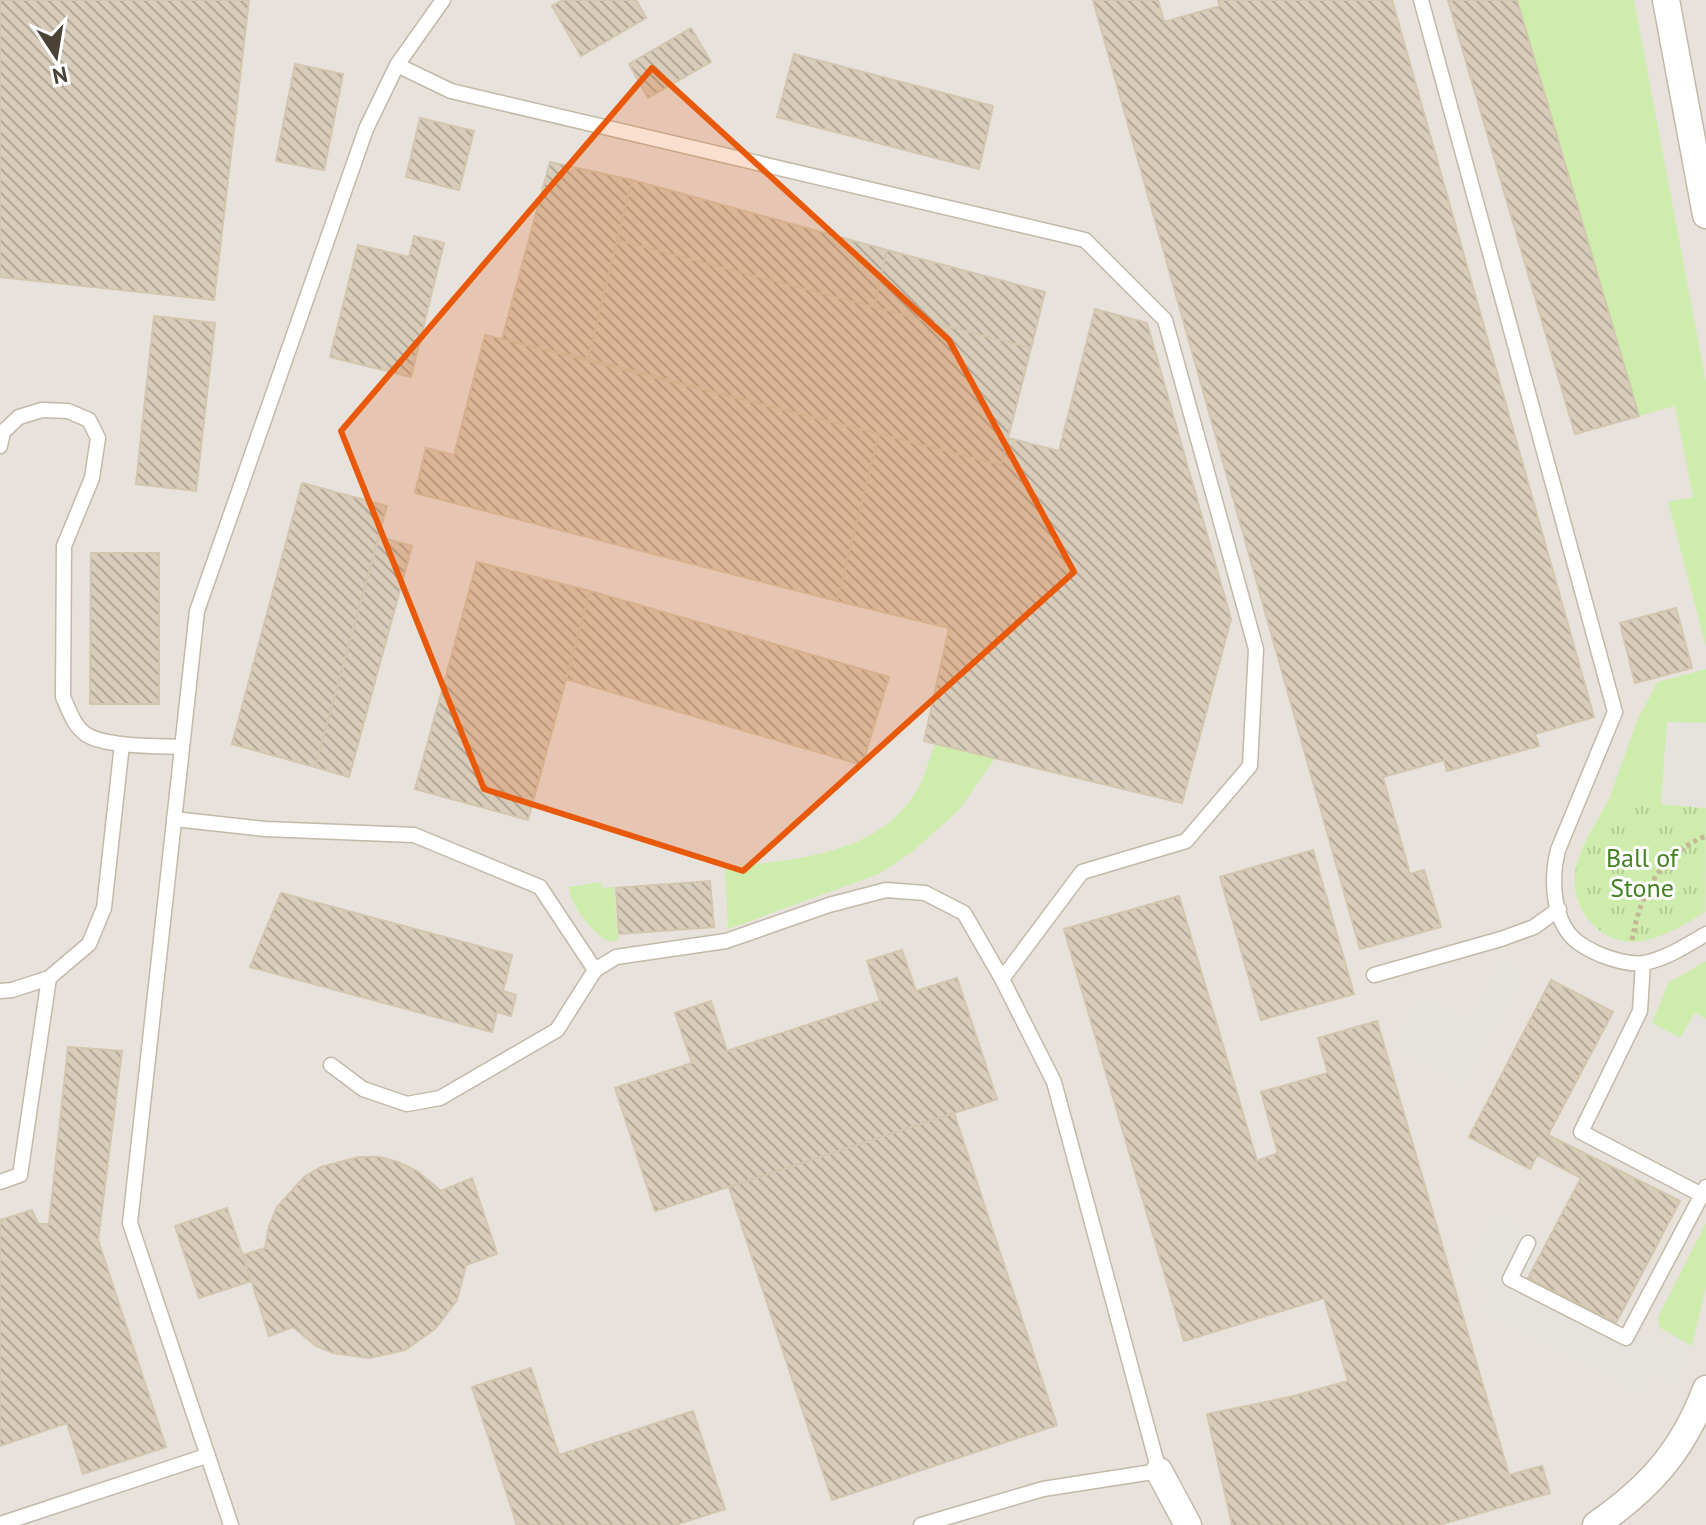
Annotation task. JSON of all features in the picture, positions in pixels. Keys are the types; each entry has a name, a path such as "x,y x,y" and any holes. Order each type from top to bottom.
{"street":[{"path":"1666,0 1706,215"},
{"path":"1596,1525 1628,1503 1654,1479 1695,1419 1706,1389"},
{"path":"1159,1471 1188,1525"}],"lane":[{"path":"231,1525 130,1223 197,611 366,129 397,65 443,0"},
{"path":"1421,0 1615,712 1558,850 1553,887 1559,909 1564,925 1574,939 1606,957 1627,963 1662,958 1706,934"},
{"path":"397,65 451,91 1085,240 1165,320 1256,649 1250,766 1186,841 1082,872 1002,979"},
{"path":"0,446 3,432 19,417 42,410 68,411 89,420 98,438 92,478 64,546 63,697 72,720 87,735 122,744 182,747"},
{"path":"0,991 49,978 89,944 104,908 122,744"},
{"path":"174,819 265,829 414,835 540,887 595,970"},
{"path":"331,1065 363,1089 407,1104 440,1098 557,1030 595,970 616,957 726,941 829,905 886,890 925,893 964,913 1002,979 1054,1082 1159,1471 1043,1489 921,1525"},
{"path":"1374,975 1501,939 1534,927 1559,909"},
{"path":"1528,1243 1510,1279 1626,1338 1704,1191 1581,1132 1640,1011 1643,963"},
{"path":"0,1182 20,1175 49,978"},
{"path":"0,1524 206,1456"}],"path":[{"path":"1627,963 1637,914 1655,875 1684,844 1706,836"}],"highlighted area":[{"path":"652,68 949,340 1074,572 743,871 484,789 341,431"}],"shaded area":[{"path":"0,0 1706,0 1706,1525 0,1525"},
{"path":"1667,722 1706,723 1706,808 1661,804"},
{"path":"1502,963 1522,974 1464,1084 1396,1048 1422,998 1471,1023"},
{"path":"1695,1013 1706,1019 1706,1159 1698,1174 1600,1123 1652,1023 1680,1038"},
{"path":"1495,1216 1547,1243 1529,1278 1662,1347 1669,1335 1692,1346 1672,1383 1653,1373 1642,1393 1482,1309 1492,1289 1464,1274"}],"green space":[{"path":"1517,0 1634,0 1706,383 1706,647 1668,502 1693,497 1675,406 1639,416"},
{"path":"1706,669 1706,723 1667,723 1661,804 1609,799 1638,718 1658,682"},
{"path":"935,744 995,758 959,810 913,851 879,874 728,929 725,868 832,851 880,829 900,812 917,790"},
{"name":"Ball of Stone","path":"1609,799 1706,808 1705,912 1668,933 1643,941 1615,939 1592,924 1578,901 1575,873 1584,844"},
{"path":"601,882 602,888 614,887 618,941 606,940 595,932 570,893 569,887"},
{"path":"1706,961 1706,1019 1695,1013 1680,1038 1652,1023 1668,983"},
{"path":"1706,1223 1706,1286 1692,1346 1659,1327 1658,1317"}],"building":[{"path":"0,0 249,0 214,300 0,277"},
{"path":"563,0 636,0 646,18 581,56 552,6"},
{"path":"1093,0 1158,0 1164,22 1220,6 1218,0 1392,0 1594,717 1535,734 1539,746 1447,771 1444,760 1383,777 1410,874 1424,870 1441,927 1360,949"},
{"path":"1448,0 1517,0 1639,416 1575,434"},
{"path":"691,28 711,62 648,98 629,64"},
{"path":"794,54 993,106 979,169 777,117"},
{"path":"295,64 343,74 324,170 276,161"},
{"path":"420,118 474,131 459,190 406,177"},
{"path":"550,162 632,180 588,359 502,339"},
{"path":"632,180 887,250 874,307 617,240"},
{"path":"414,236 444,243 411,377 330,357 358,245 409,257"},
{"path":"617,240 1031,348 1001,465 588,359"},
{"path":"887,250 1045,292 1031,348 874,307"},
{"path":"1095,309 1147,323 1231,619 1182,803 924,741 949,628 837,601 879,434 1001,465 1008,438 1059,451"},
{"path":"154,316 215,323 196,491 136,484"},
{"path":"485,335 879,434 837,601 415,493 426,448 454,455"},
{"path":"302,483 387,506 315,767 232,744"},
{"path":"379,537 412,546 349,777 315,767"},
{"path":"91,553 159,553 159,704 90,704"},
{"path":"477,562 590,591 528,820 415,789"},
{"path":"590,591 889,677 862,765 566,679"},
{"path":"1676,608 1692,668 1635,683 1620,623"},
{"path":"1313,850 1354,994 1261,1020 1220,877"},
{"path":"710,881 714,927 619,934 616,888"},
{"path":"281,893 512,955 503,991 516,995 511,1016 497,1012 492,1032 250,967"},
{"path":"1179,896 1257,1161 1278,1153 1261,1092 1328,1073 1318,1038 1377,1021 1509,1475 1542,1466 1550,1493 1439,1525 1232,1525 1207,1414 1348,1381 1324,1298 1184,1341 1064,929"},
{"path":"902,950 916,991 957,978 997,1099 655,1211 615,1088 692,1063 675,1013 711,1001 727,1051 880,1001 867,961"},
{"path":"1551,980 1613,1012 1548,1135 1680,1201 1616,1323 1528,1278 1581,1178 1537,1155 1530,1169 1469,1137"},
{"path":"68,1047 122,1051 98,1240 166,1447 83,1474 67,1423 0,1446 0,1220 32,1210 38,1224 49,1224"},
{"path":"954,1113 1057,1425 832,1500 729,1187"},
{"path":"359,1157 379,1157 398,1162 417,1171 441,1191 472,1178 497,1254 466,1265 457,1300 435,1329 405,1350 369,1358 333,1353 316,1346 293,1327 269,1336 243,1255 265,1248 277,1207 304,1177 321,1167"},
{"path":"227,1208 251,1281 199,1298 175,1226"},
{"path":"531,1368 559,1455 693,1411 725,1509 675,1525 517,1525 472,1387"}]}
